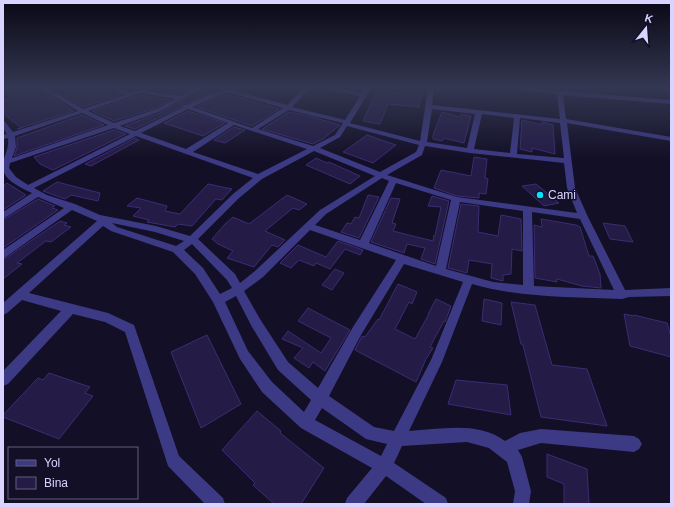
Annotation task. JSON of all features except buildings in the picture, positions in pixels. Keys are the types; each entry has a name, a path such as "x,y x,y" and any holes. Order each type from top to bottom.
{"street":[{"path":"3,138 84,112 135,134 259,177"},
{"path":"7,162 154,112"},
{"path":"28,188 178,112"},
{"path":"200,112 315,149 380,175 456,198 583,217"},
{"path":"253,130 282,112"},
{"path":"302,112 423,144 470,151 568,161"},
{"path":"177,250 192,240 236,196 259,177 338,136 354,112"},
{"path":"218,300 238,290 260,274 324,212 380,175 419,153 423,144 428,112"},
{"path":"476,112 564,121 671,139"},
{"path":"470,151 479,112"},
{"path":"563,112 571,188 583,217 622,295"},
{"path":"514,155 517,116"},
{"path":"3,123 11,135 12,147 5,168 13,179 38,194 72,206 99,219 114,229 177,250 200,271 218,300 244,355 267,387 306,423 384,466 440,504"},
{"path":"187,152 233,123"},
{"path":"3,180 11,176"},
{"path":"363,245 394,179"},
{"path":"3,216 38,194"},
{"path":"440,271 456,198"},
{"path":"3,255 72,206"},
{"path":"527,208 529,290"},
{"path":"99,219 156,229 192,240 199,244 231,277 283,366 310,390 372,434 398,439 467,435 493,441 514,457 523,491 521,504"},
{"path":"3,310 99,219"},
{"path":"310,226 402,259 493,286 529,290 622,295 629,293 671,292"},
{"path":"306,423 357,331 402,259"},
{"path":"353,504 384,466 398,439 436,362 469,279"},
{"path":"19,295 108,318 130,329 173,461 217,504"},
{"path":"3,380 70,309"},
{"path":"504,450 520,441 541,436 634,444"}],"place":[{"name":"Cami","path":"540,195"}]}
